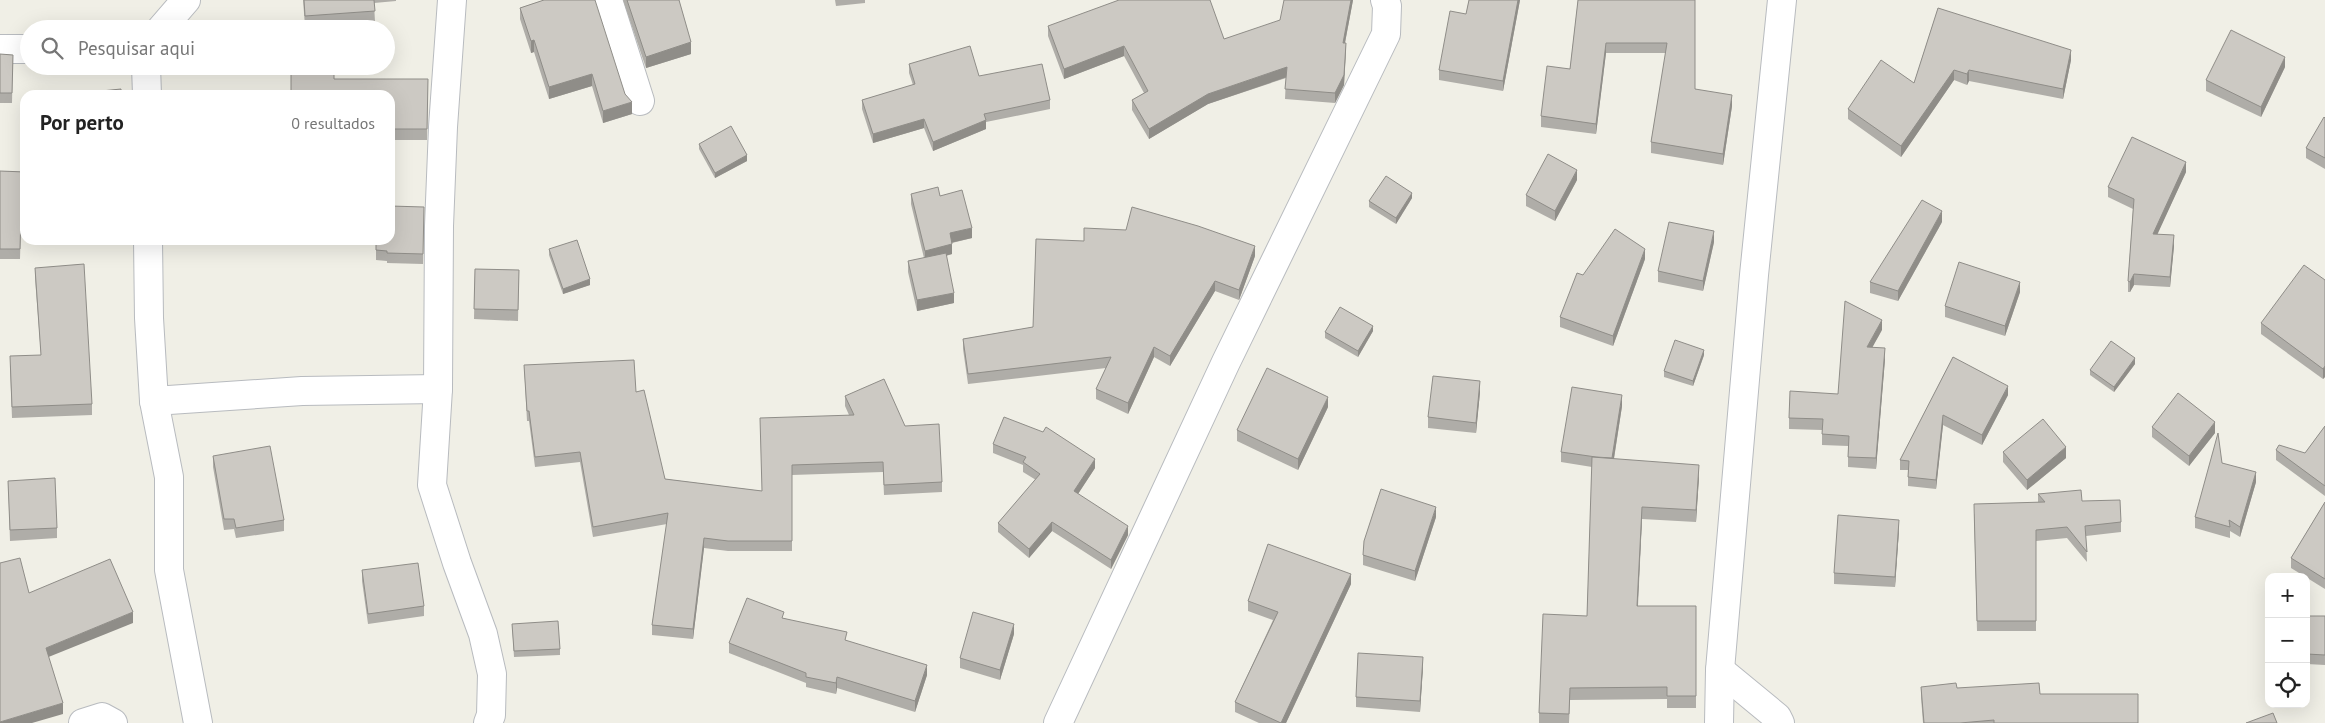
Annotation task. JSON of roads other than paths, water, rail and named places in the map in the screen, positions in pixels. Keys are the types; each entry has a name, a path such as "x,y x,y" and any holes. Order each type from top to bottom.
{"street":[{"path":"169,20 186,0"},
{"path":"452,0 443,128 439,226 438,389 432,484 457,563 483,634 492,674 491,715 488,723"},
{"path":"608,0 640,102"},
{"path":"1058,723 1226,362 1386,34 1387,6 1385,0"},
{"path":"1718,723 1720,670 1754,275 1782,0"},
{"path":"0,49 20,50"},
{"path":"146,75 147,90"},
{"path":"148,245 149,318 154,401 169,478 169,570 198,723"},
{"path":"154,401 302,390 438,389"},
{"path":"1720,670 1777,717 1780,723"},
{"path":"83,723 102,718 113,723"}]}
